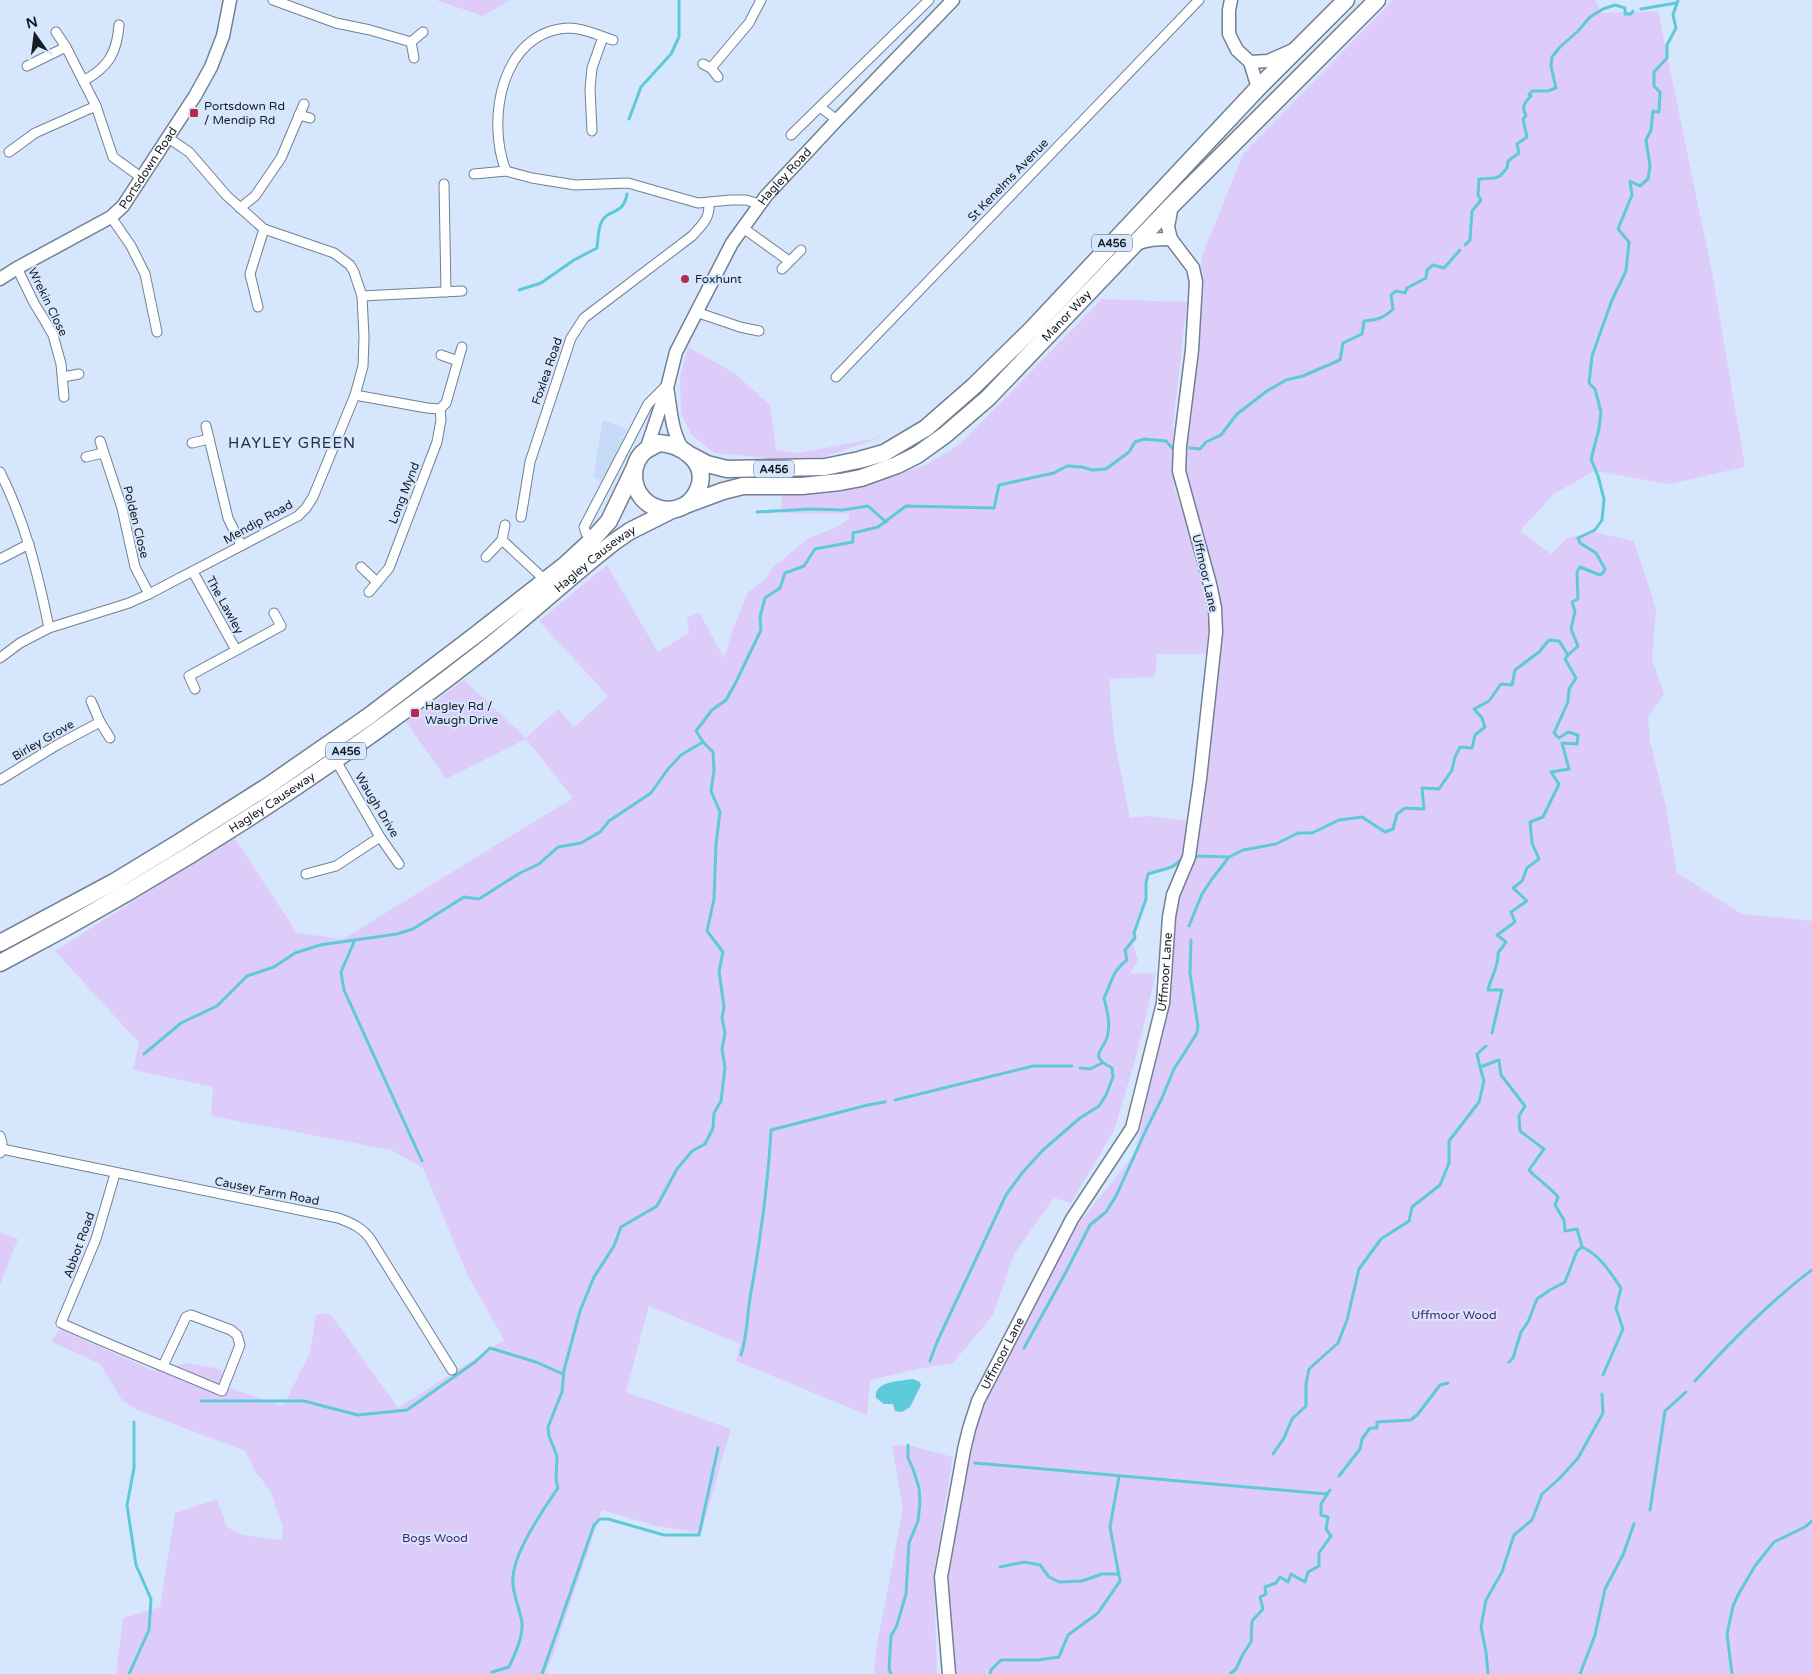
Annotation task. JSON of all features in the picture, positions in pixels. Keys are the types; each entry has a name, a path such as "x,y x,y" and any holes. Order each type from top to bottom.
{"highway":[{"name":"Manor Way","path":"687,452 707,464 727,470 825,467 884,453 926,428 974,386 1032,329 1258,88 1346,0"},
{"name":"Manor Way","path":"688,504 743,486 802,486 861,478 897,465 916,455 945,435 988,398 1172,205 1377,0"},
{"name":"A456","path":"634,469 640,456 646,450 659,444 669,444 687,452"},
{"path":"687,452 700,470 700,483 697,493 688,504"},
{"path":"634,469 634,481 638,494 644,501 658,508 672,510"},
{"name":"Hagley Causeway","path":"0,943 114,882 268,786 369,716 545,580 592,540 609,521 634,469"},
{"name":"A456","path":"672,510 688,504"},
{"name":"Hagley Causeway","path":"0,963 187,858 335,759 379,729 484,650 614,542 630,531 672,510"}],"street":[{"name":"Portsdown Road","path":"0,279 111,217 123,206 195,96 211,67 223,36 230,0"},
{"path":"273,0 336,23 370,30 411,42"},
{"path":"718,77 707,66 749,23 762,0"},
{"name":"Hagley Road","path":"791,135 929,0"},
{"name":"Hagley Road","path":"646,450 676,352 719,266 759,204 953,0"},
{"name":"St Kenelms Avenue","path":"836,377 1199,0"},
{"path":"1231,0 1229,34 1237,50 1250,62 1258,88"},
{"path":"83,81 97,74 107,65 118,43 119,25"},
{"path":"506,171 502,161 498,110 501,91 515,58 533,41 547,33 567,28 580,28 614,40"},
{"path":"56,32 66,47 96,106 113,156 142,178"},
{"path":"411,42 423,32"},
{"path":"592,131 590,89 592,68 603,37"},
{"path":"411,42 414,58"},
{"path":"1250,62 1268,61 1302,46"},
{"path":"27,66 66,47"},
{"path":"240,208 255,196 281,158 304,104"},
{"path":"10,152 35,133 96,106"},
{"path":"820,107 837,120"},
{"path":"299,115 310,118"},
{"name":"Mendip Road","path":"0,658 20,643 50,628 98,614 149,594 241,545 290,522 306,508 313,497 355,395 364,357 362,296 350,266 342,258 324,250 264,229 227,196 189,152 167,137"},
{"path":"474,174 506,171 532,178 575,185 628,183 698,203 746,200 759,204"},
{"path":"444,184 446,292"},
{"name":"Foxlea Road","path":"520,516 530,462 571,338 584,318 692,236 706,220 710,212 709,203"},
{"path":"1133,246 1142,241 1171,239 1168,227 1172,205"},
{"path":"111,217 132,246 145,274 157,332"},
{"path":"743,228 789,260"},
{"path":"258,307 250,274 264,229"},
{"name":"Uffmoor Lane","path":"949,1674 941,1577 969,1429 978,1401 1072,1219 1132,1128 1163,1003 1169,917 1173,895 1189,857 1200,779 1216,632 1215,608 1210,584 1179,471 1180,446 1192,350 1196,282 1194,268 1171,239"},
{"path":"782,269 801,250"},
{"name":"Wrekin Close","path":"17,268 34,304 53,335 63,377 64,397"},
{"path":"362,296 462,291"},
{"path":"696,312 740,327 759,331"},
{"name":"Long Mynd","path":"369,592 388,568 425,476 437,442 441,420 440,409 446,402 462,346"},
{"path":"441,355 458,362"},
{"path":"63,377 79,374"},
{"path":"592,540 584,527 648,404 667,386"},
{"name":"Hagley Road","path":"667,386 678,442 687,452"},
{"path":"355,395 440,409"},
{"path":"206,426 228,518 241,545"},
{"path":"192,443 209,439"},
{"name":"Polden Close","path":"100,441 122,508 135,567 149,594"},
{"path":"86,457 103,453"},
{"path":"0,472 18,512 29,544 50,628"},
{"path":"486,557 502,540 505,525"},
{"path":"502,540 545,580"},
{"path":"0,559 29,544"},
{"path":"361,567 377,582"},
{"name":"The Lawley","path":"193,572 236,650"},
{"name":"The Lawley","path":"195,689 189,676 281,626 274,613"},
{"path":"91,700 100,722 110,738"},
{"name":"Birley Grove","path":"0,780 57,745 100,722"},
{"name":"Waugh Drive","path":"335,759 380,837 399,864"},
{"path":"306,874 336,866 380,837"},
{"path":"0,1136 2,1143 1,1152"},
{"name":"Causey Farm Road","path":"1,1152 338,1218 360,1228 372,1240 452,1370"},
{"name":"Abbot Road","path":"115,1174 96,1239 61,1323 163,1366"},
{"path":"191,1316 231,1330 238,1335 240,1345 222,1391 163,1366 186,1317 191,1316"}],"shaded area":[{"path":"603,420 627,429 609,469 600,481 593,477"}],"green space":[{"path":"436,0 510,0 483,16"},
{"name":"Uffmoor Wood","path":"1393,0 1595,0 1602,13 1658,11 1712,272 1745,467 1669,484 1594,471 1554,494 1520,531 1551,554 1567,538 1593,532 1634,541 1656,609 1652,659 1664,694 1648,717 1650,741 1666,807 1677,873 1742,914 1812,921 1812,1674 956,1674 947,1575 967,1456 995,1376 1065,1241 1135,1153 1171,989 1178,898 1197,850 1221,631 1185,480 1183,450 1196,353 1202,256 1243,154"},
{"name":"Bogs Wood","path":"1102,299 1187,302 1173,425 1175,490 1197,555 1206,591 1211,629 1210,654 1157,654 1155,677 1109,679 1114,738 1130,818 1148,816 1188,821 1186,856 1180,867 1172,867 1149,874 1146,883 1146,899 1134,933 1135,938 1132,942 1138,960 1130,974 1156,973 1138,1050 1114,1131 1071,1203 1054,1198 1014,1254 993,1315 953,1363 870,1380 867,1415 736,1361 740,1344 649,1306 626,1392 731,1429 701,1533 655,1526 602,1510 545,1674 116,1674 123,1618 160,1607 175,1513 217,1499 227,1527 242,1535 282,1540 283,1528 271,1492 255,1471 245,1451 137,1410 122,1400 100,1364 52,1342 59,1329 154,1371 188,1363 220,1369 228,1387 283,1406 310,1353 316,1315 327,1313 332,1316 398,1408 504,1340 468,1276 423,1168 391,1150 211,1116 213,1087 133,1070 139,1043 55,951 234,837 297,933 343,939 573,798 526,739 446,779 406,722 464,680 526,738 558,709 574,727 608,696 539,621 607,565 658,652 689,633 687,618 699,612 724,658 734,626 748,592 765,580 773,567 809,538 837,527 849,519 849,514 781,513 782,495 841,492 928,464 961,443"},
{"path":"688,347 733,372 770,405 776,450 799,453 882,437 824,457 786,460 714,453 691,434 681,413 680,377"},
{"path":"0,1232 18,1239 0,1285"},
{"path":"908,1445 953,1457 934,1571 937,1674 874,1674 876,1650 903,1509 892,1446"}],"water":[{"path":"913,1379 920,1382 921,1385 910,1407 902,1412 895,1411 893,1404 884,1404 876,1398 876,1392 883,1385 895,1381"}],"waterway":[{"path":"629,119 641,87 671,54 679,37 679,0"},
{"path":"1189,926 1202,894 1212,879 1229,857 1243,850 1276,844 1298,833 1312,833 1339,820 1362,817 1385,832 1393,829 1397,814 1405,808 1424,809 1422,788 1439,789 1452,770 1460,747 1472,748 1475,735 1485,727 1482,718 1474,709 1489,701 1501,684 1512,685 1515,670 1539,652 1549,640 1559,641 1568,655 1578,646 1571,629 1575,611 1572,602 1578,599 1577,572 1580,567 1600,575 1605,569 1596,553 1580,543 1578,538 1595,530 1602,520 1604,499 1591,459 1599,429 1601,412 1595,389 1589,383 1592,356 1612,300 1626,271 1629,242 1618,229 1632,195 1630,181 1640,186 1648,179 1650,166 1646,140 1651,130 1653,111 1659,112 1660,92 1654,86 1654,72 1667,58 1667,45 1676,28 1673,15 1678,0"},
{"path":"1641,9 1676,3"},
{"path":"1465,245 1470,240 1472,211 1481,200 1478,195 1479,179 1500,176 1507,168 1508,161 1519,153 1517,144 1527,137 1523,119 1526,116 1524,107 1532,91 1548,91 1556,88 1551,66 1552,57 1590,17 1603,9 1615,5 1625,8 1625,14 1631,14 1633,11"},
{"path":"519,290 541,283 574,260 597,248 601,223 607,215 622,206 627,194"},
{"path":"1190,448 1200,449 1206,442 1221,435 1237,414 1267,391 1286,380 1303,376 1340,360 1343,343 1362,334 1364,321 1380,318 1393,309 1391,295 1396,291 1405,293 1407,288 1426,278 1427,270 1433,265 1444,268 1460,250"},
{"path":"492,1672 509,1667 518,1645 522,1623 513,1588 515,1567 518,1556 531,1531 558,1488 556,1480 557,1456 549,1436 548,1427 562,1392 564,1370 580,1311 594,1277 614,1246 621,1227 657,1206 677,1169 692,1151 705,1144 713,1128 714,1113 721,1101 725,1067 722,1049 725,1033 722,1018 724,1007 719,971 723,952 707,931 714,899 716,844 720,812 711,791 714,771 713,752 696,731 712,710 726,700 735,684 761,630 760,617 765,598 780,588 785,573 804,566 815,549 853,542 853,533 878,527 906,506 994,508 999,485 1054,473 1067,466 1092,470 1106,469 1129,452 1135,442 1144,439 1166,441 1172,448"},
{"path":"757,512 811,509 843,510 868,506 886,522"},
{"path":"1492,1033 1502,990 1488,990 1496,967 1498,953 1506,942 1497,935 1515,922 1511,912 1527,901 1513,888 1522,881 1527,868 1539,859 1532,843 1530,822 1543,817 1559,784 1551,772 1569,769 1562,743 1577,744 1578,735 1568,732 1559,738 1554,733 1568,702 1569,689 1576,678 1565,659 1568,655"},
{"path":"144,1054 181,1023 217,1006 247,976 274,967 295,953 320,945 397,934 413,929 464,897 479,899 520,873 539,864 558,847 581,843 600,832 609,821 651,793 668,769 681,755 703,742"},
{"path":"1194,856 1228,857"},
{"path":"930,1361 937,1342 1006,1195 1022,1173 1043,1150 1080,1118 1099,1106 1106,1095 1113,1077 1112,1068 1104,1063 1099,1055 1107,1039 1109,1029 1104,998 1118,968 1127,960 1125,950 1135,938 1134,933 1146,899 1148,874 1172,867 1182,859"},
{"path":"1024,1348 1090,1225 1106,1212 1116,1196 1174,1069 1197,1033 1198,1026 1190,973 1191,940"},
{"path":"354,942 341,972 344,990 422,1161"},
{"path":"1486,1046 1477,1054 1480,1067 1499,1060 1501,1075 1525,1106 1519,1116 1520,1131 1544,1149 1529,1170 1558,1197 1555,1205 1564,1220 1565,1231 1577,1229 1582,1247 1599,1259 1621,1288 1616,1308 1623,1329 1603,1375"},
{"path":"1080,1068 1090,1069 1102,1063"},
{"path":"895,1100 1033,1066 1072,1066"},
{"path":"1273,1454 1284,1438 1292,1419 1306,1406 1306,1384 1309,1369 1338,1343 1347,1320 1359,1269 1381,1239 1409,1221 1412,1207 1440,1185 1449,1163 1449,1141 1479,1102 1484,1081 1480,1067"},
{"path":"741,1355 746,1334 763,1214 771,1130 885,1102"},
{"path":"1509,1362 1513,1358 1521,1332 1528,1322 1537,1299 1565,1282 1577,1251 1582,1247"},
{"path":"1695,1381 1751,1322 1812,1270"},
{"path":"201,1401 304,1401 358,1415 407,1410 475,1362 490,1348 536,1362 563,1374"},
{"path":"1339,1476 1360,1449 1362,1439 1370,1428 1377,1428 1377,1422 1411,1420 1418,1414 1440,1385 1448,1383"},
{"path":"1650,1510 1665,1411 1686,1392"},
{"path":"1488,1674 1481,1627 1486,1600 1502,1572 1514,1535 1532,1520 1542,1494 1578,1458 1603,1413 1602,1394"},
{"path":"129,1674 149,1630 151,1599 136,1565 127,1505 134,1468 134,1422"},
{"path":"891,1674 889,1669 891,1636 897,1625 906,1594 909,1543 918,1521 920,1502 919,1488 908,1458 908,1445"},
{"path":"542,1674 594,1525 600,1519 608,1519 664,1535 699,1535 718,1448"},
{"path":"975,1463 1327,1494"},
{"path":"990,1674 991,1670 1001,1660 1038,1660 1059,1657 1068,1635 1098,1613 1120,1581 1110,1527 1119,1477"},
{"path":"1230,1674 1236,1669 1251,1642 1252,1621 1263,1609 1260,1597 1266,1594 1265,1587 1276,1583 1280,1577 1288,1582 1291,1574 1305,1582 1308,1572 1319,1566 1319,1553 1331,1536 1326,1529 1328,1517 1321,1515 1321,1504 1330,1490"},
{"path":"1732,1674 1727,1634 1733,1606 1739,1593 1755,1566 1774,1542 1805,1527 1812,1521"},
{"path":"1580,1674 1595,1635 1605,1589 1623,1555 1634,1524"},
{"path":"1000,1567 1024,1562 1040,1565 1049,1577 1059,1582 1082,1581 1102,1574 1118,1574"}],"place":[{"name":"Portsdown Rd / Mendip Rd","path":"194,113"},
{"name":"Foxhunt","path":"685,279"},
{"name":"Hagley Rd / Waugh Drive","path":"415,713"}],"district":[{"name":"HAYLEY GREEN","path":"292,443"}]}
